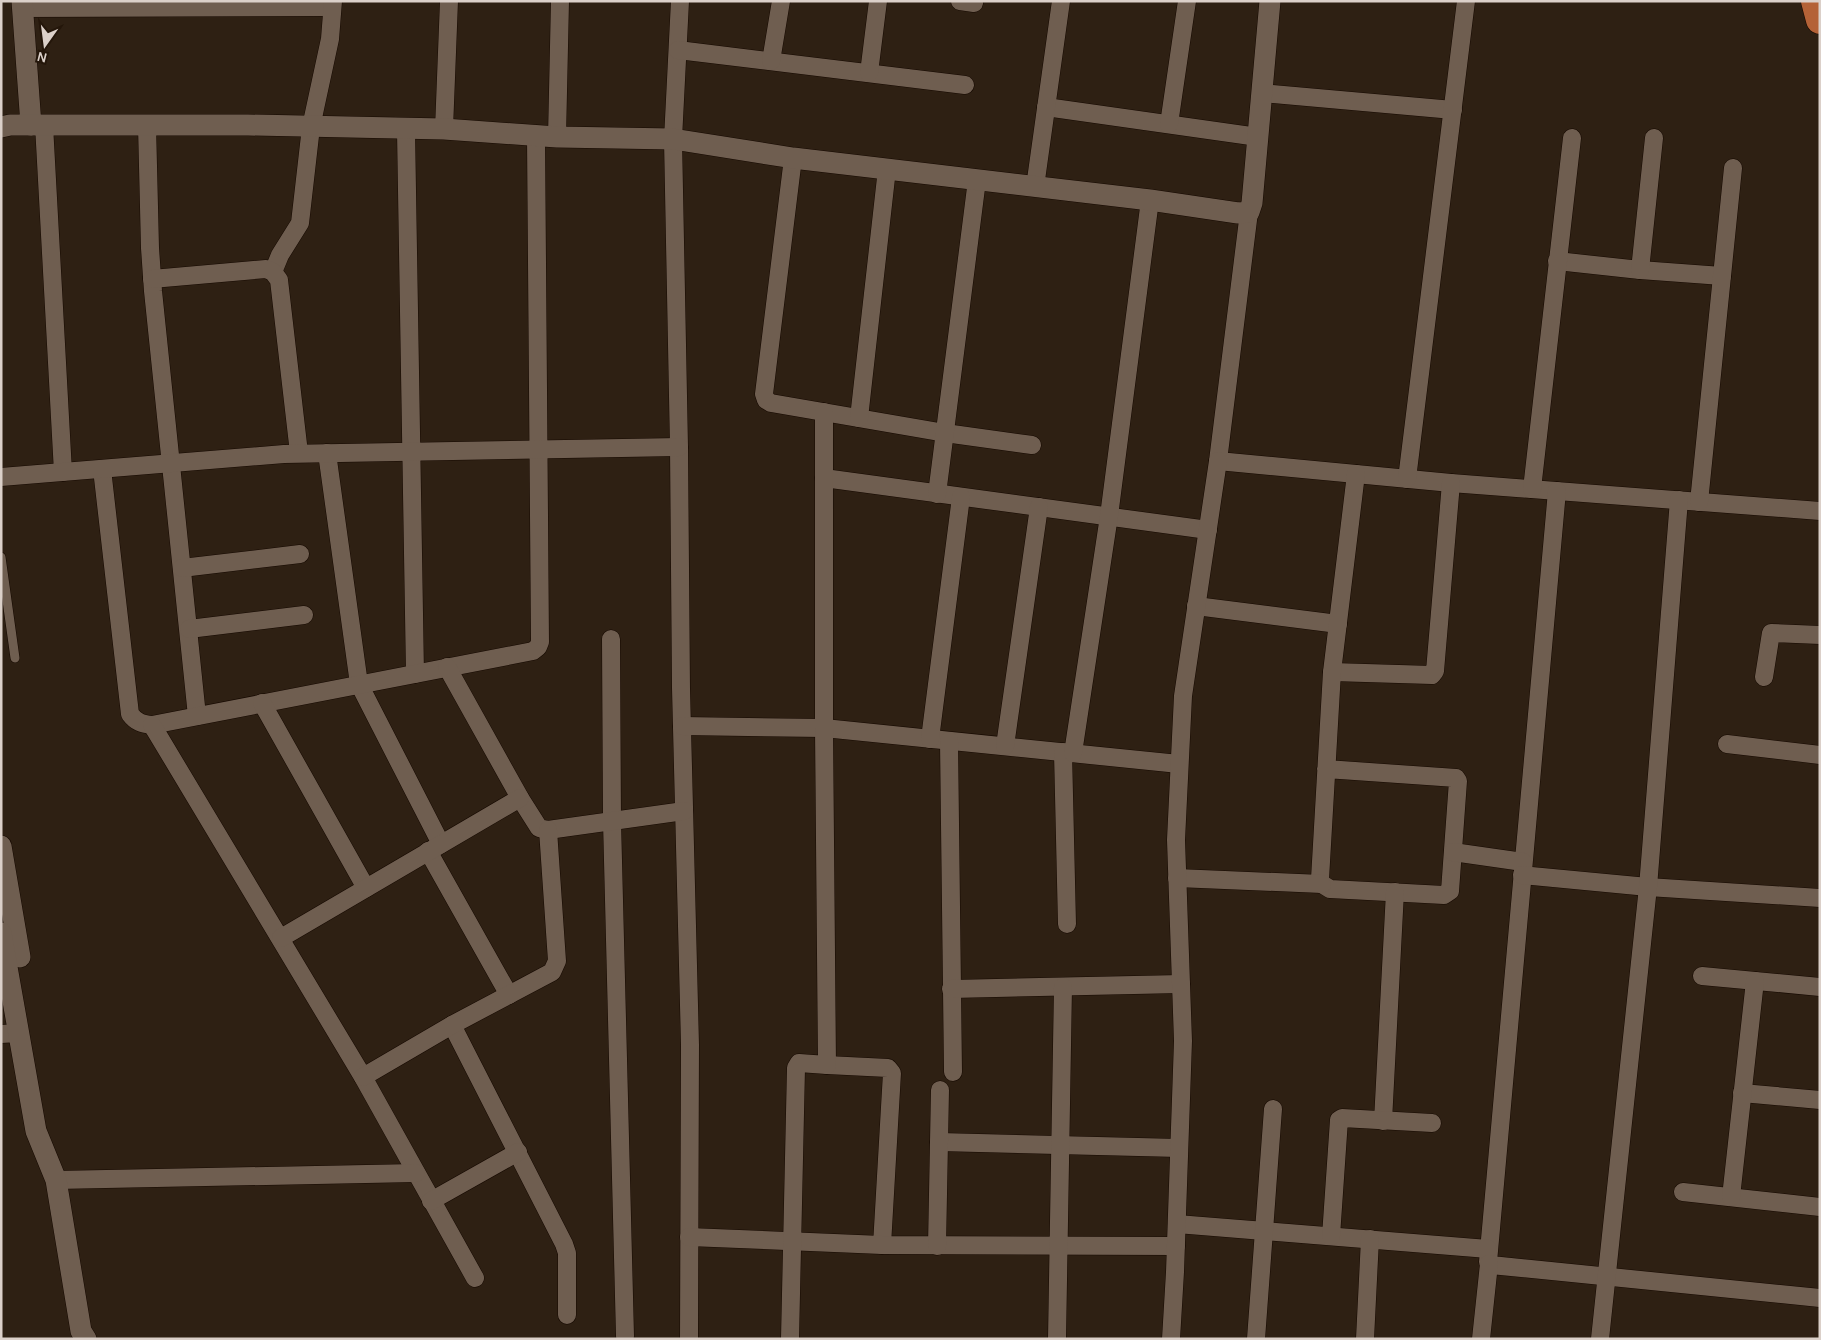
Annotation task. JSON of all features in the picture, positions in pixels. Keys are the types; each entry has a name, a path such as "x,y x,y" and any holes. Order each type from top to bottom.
{"highway":[{"path":"1815,1 1820,20"}],"street":[{"path":"444,130 449,1"},
{"path":"102,469 130,714 141,724 152,725 262,704 534,651 538,647 540,642 539,449 547,136 560,1"},
{"path":"680,1 673,138 682,726 690,1045 689,1339"},
{"path":"771,61 781,1"},
{"path":"869,73 878,1"},
{"path":"1035,186 1061,1"},
{"path":"1169,124 1187,1"},
{"path":"1171,1339 1177,1224 1182,1041 1176,840 1183,696 1218,461 1249,212 1252,203 1270,1"},
{"path":"1407,479 1466,1"},
{"path":"63,472 38,125 22,5 332,4 330,39 311,127 300,223 280,255 273,272"},
{"path":"678,50 965,85"},
{"path":"1262,93 1453,110"},
{"path":"1046,107 1258,137"},
{"path":"1,127 10,125 311,127 444,130 547,136 673,138 793,158 1150,200 1238,213 1249,212"},
{"path":"147,125 152,279 197,716"},
{"path":"406,130 415,674"},
{"path":"1532,489 1572,138"},
{"path":"1640,270 1654,138"},
{"path":"793,158 764,394 766,400 771,404 945,433 1032,445"},
{"path":"1699,502 1733,168"},
{"path":"859,418 887,169"},
{"path":"937,494 977,180"},
{"path":"1067,924 1068,753 1109,516 1150,200"},
{"path":"1557,261 1722,276"},
{"path":"152,279 266,269 273,272 279,280 299,453"},
{"path":"824,412 827,1064"},
{"path":"1,477 299,453 679,447"},
{"path":"327,453 359,684 434,848 509,995"},
{"path":"1218,461 1451,483 1820,511"},
{"path":"1322,884 1320,880 1332,672 1356,474"},
{"path":"824,478 1208,530"},
{"path":"1332,672 1432,675 1435,671 1451,483"},
{"path":"1481,1339 1557,491"},
{"path":"930,739 961,497"},
{"path":"1600,1339 1648,887 1679,500"},
{"path":"1004,746 1039,507"},
{"path":"182,568 300,554"},
{"path":"1196,606 1338,624"},
{"path":"188,629 304,614"},
{"path":"1764,678 1772,633 1820,635"},
{"path":"611,639 612,821 625,1336"},
{"path":"447,668 520,798 539,828 548,830 684,811"},
{"path":"262,704 366,888"},
{"path":"152,725 363,1077 475,1278"},
{"path":"682,726 824,728 1180,764"},
{"path":"949,741 953,1072"},
{"path":"1727,744 1820,755"},
{"path":"1177,878 1322,884 1330,889 1444,895 1450,891 1458,781 1456,778 1326,769"},
{"path":"281,938 520,798"},
{"path":"363,1077 452,1025 552,972 557,961 548,830"},
{"path":"1,846 53,1171 81,1332 86,1339"},
{"path":"1453,852 1523,868 1648,887 1820,898"},
{"path":"1382,1121 1395,892"},
{"path":"1,933 10,1034 36,1131 53,1171"},
{"path":"1702,976 1820,987"},
{"path":"1730,1197 1755,981"},
{"path":"952,989 1181,984"},
{"path":"1057,1339 1063,987"},
{"path":"452,1025 559,1232 567,1252 567,1315"},
{"path":"790,1339 796,1068 800,1063 888,1068 892,1073 882,1245"},
{"path":"937,1246 940,1090"},
{"path":"1742,1093 1820,1100"},
{"path":"1256,1339 1273,1109"},
{"path":"1331,1236 1339,1120 1342,1118 1432,1123"},
{"path":"939,1142 1179,1148"},
{"path":"431,1201 518,1152"},
{"path":"53,1171 416,1173"},
{"path":"1683,1192 1820,1207"},
{"path":"1177,1224 1370,1239 1488,1256 1606,1277 1820,1298"},
{"path":"689,1237 882,1245 1176,1246"},
{"path":"1365,1339 1370,1239"}],"lane":[{"path":"1,557 15,658"}]}
